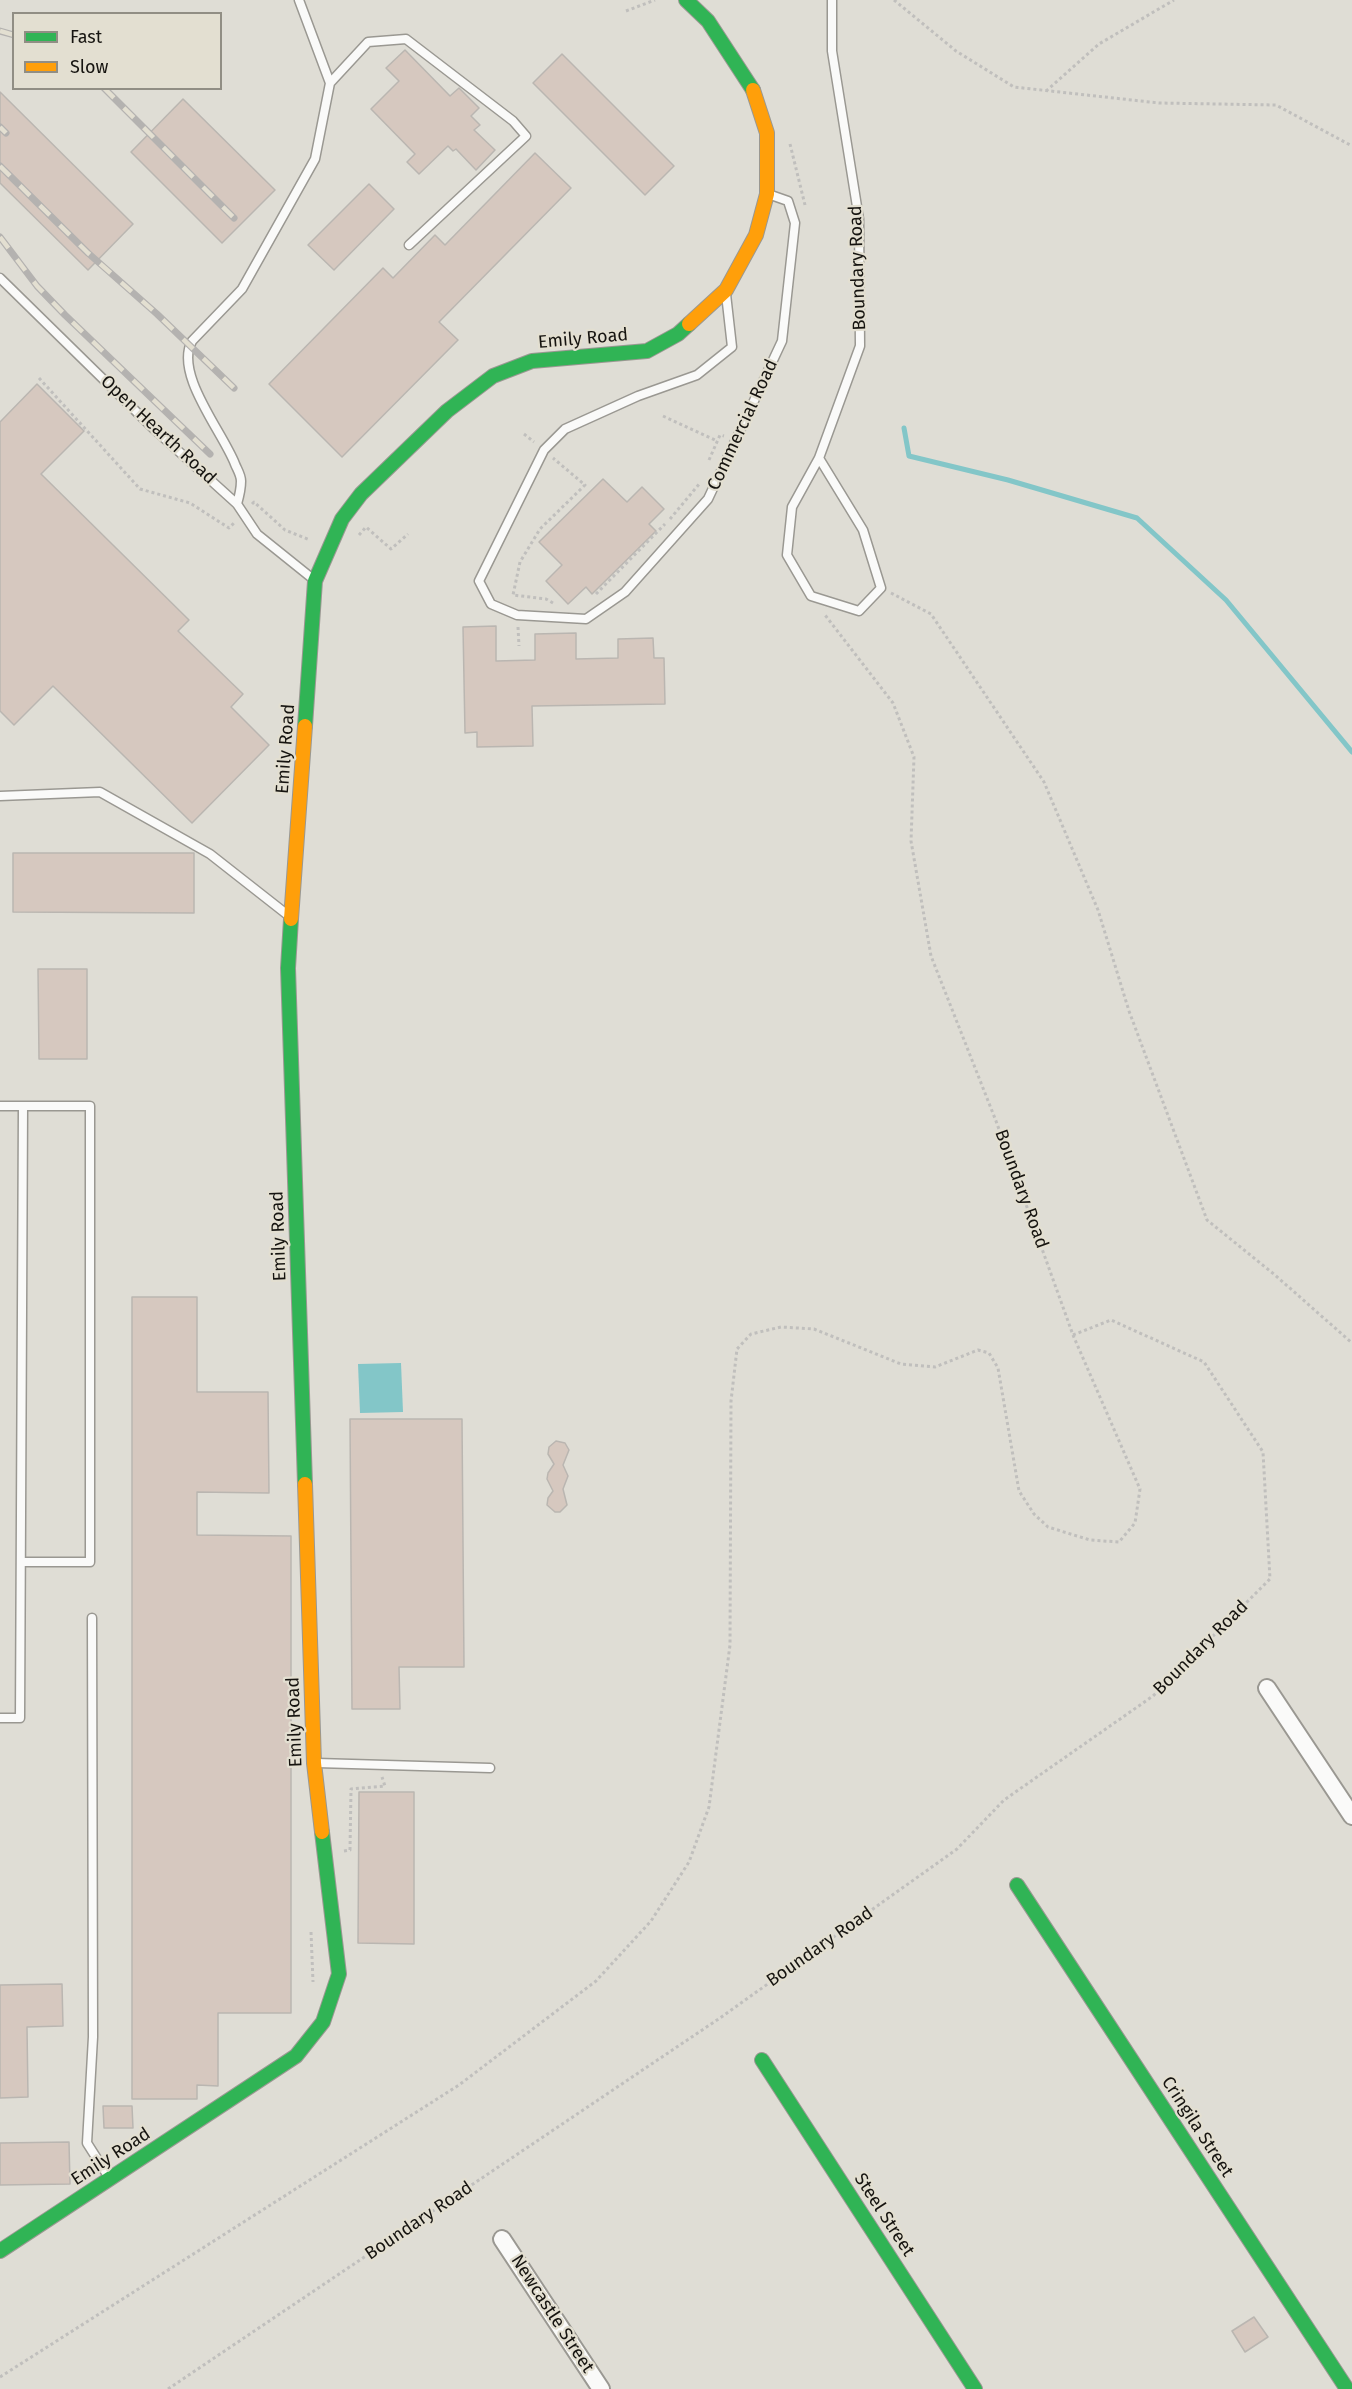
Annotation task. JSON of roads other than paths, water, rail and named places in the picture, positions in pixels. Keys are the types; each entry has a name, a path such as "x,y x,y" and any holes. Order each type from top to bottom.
{"street":[{"name":"Emily Road","path":"0,2251 296,2056 323,2022 339,1974 314,1763 288,968 315,581 342,519 361,494 447,411 493,376 532,361 647,351 678,334 726,291 756,235 767,194 767,133 753,89 708,21 686,0"},
{"path":"1267,1688 1352,1816"},
{"name":"Cringila Street","path":"1017,1885 1347,2389"},
{"name":"Steel Street","path":"762,2060 975,2389"},
{"name":"Newcastle Street","path":"502,2239 601,2389"}],"lane":[{"path":"237,504 242,479 231,453 192,383 187,350 192,341 242,289 315,159 330,83 299,0"},
{"name":"Boundary Road","path":"819,458 863,530 881,588 859,611 810,596 787,555 792,507 819,458 860,346 860,219 832,51 832,0"},
{"path":"330,83 368,42 406,39 513,121 526,136 410,245"},
{"name":"Commercial Road","path":"726,291 732,346 697,375 638,396 565,429 544,450 479,581 491,604 517,615 586,619 625,592 708,499 782,341 795,223 788,201 767,194"},
{"name":"Open Hearth Road","path":"0,278 154,429 237,504 257,534 315,581"},
{"path":"0,796 99,792 210,854 292,918"},
{"path":"0,1106 90,1106 90,1562 21,1562"},
{"path":"0,1718 20,1718 22,1106"},
{"path":"92,1618 93,2037 87,2143 110,2179"},
{"path":"314,1763 490,1768"}],"water":[{"path":"401,1363 403,1412 360,1413 358,1364"}],"waterway":[{"path":"904,428 909,456 1008,480 1137,518 1226,600 1352,752"}],"railway":[{"path":"0,31 12,34"},
{"path":"106,90 234,218"},
{"path":"0,127 6,133"},
{"path":"0,166 88,253 157,314 234,388"},
{"path":"0,237 37,286 65,315 210,454"}]}
